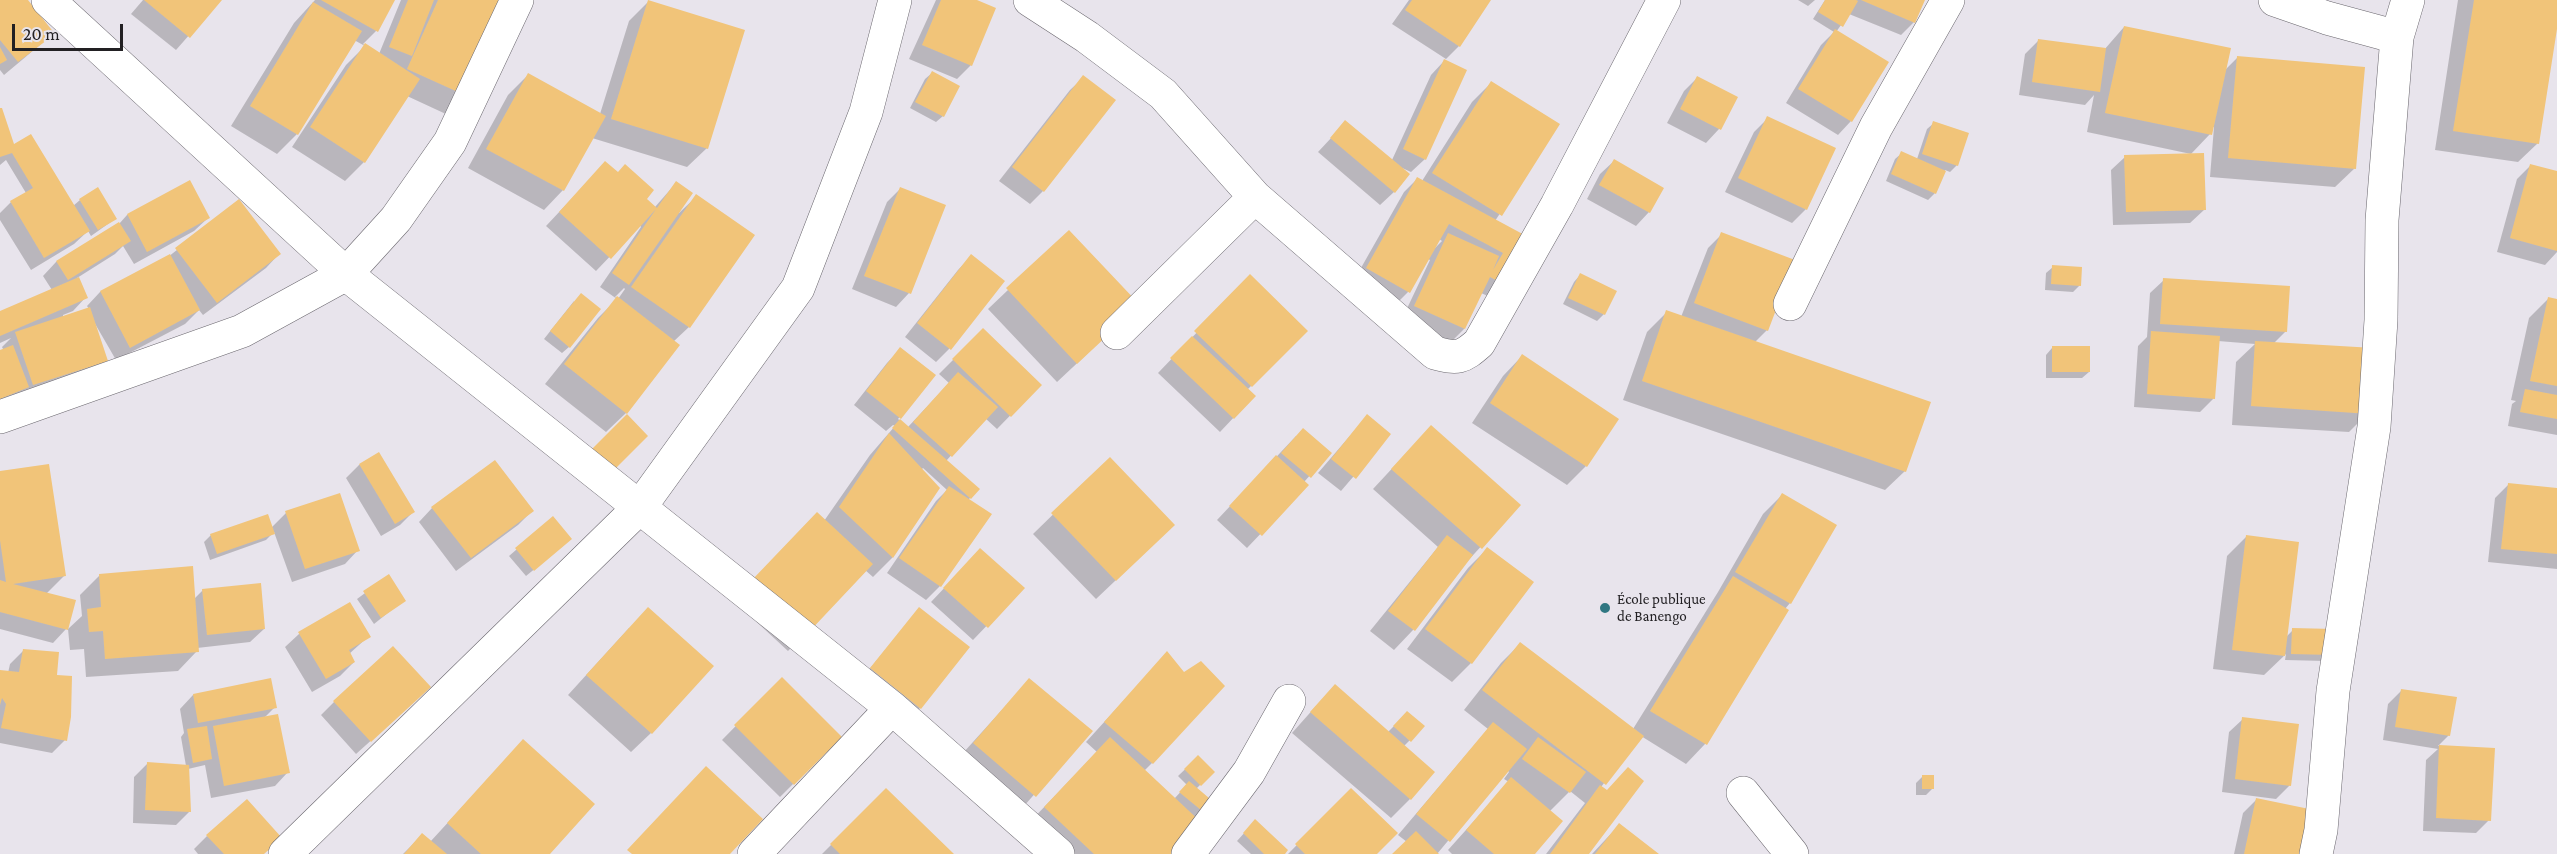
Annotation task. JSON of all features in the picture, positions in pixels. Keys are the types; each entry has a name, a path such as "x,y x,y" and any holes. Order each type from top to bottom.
{"street":[{"path":"48,0 346,274 892,708 1058,854"},
{"path":"0,417 242,331 346,274 396,219 450,142 517,0"},
{"path":"285,854 640,507 798,288 866,112 895,0"},
{"path":"1030,0 1087,37 1163,94 1255,197 1435,353 1452,357 1465,356 1479,343 1551,215 1660,1"},
{"path":"1790,304 1876,127 1948,0"},
{"path":"2275,0 2327,18 2397,37"},
{"path":"2316,854 2321,830 2333,691 2374,427 2381,320 2382,220 2397,37 2408,0"},
{"path":"1117,333 1255,197"},
{"path":"1188,854 1249,772 1289,701"},
{"path":"754,854 892,708"},
{"path":"1743,793 1792,854"}],"building":[{"path":"0,0 28,0 55,34 18,62 0,40"},
{"path":"144,0 222,0 190,38"},
{"path":"321,0 395,0 378,32"},
{"path":"408,0 434,0 412,56 389,47"},
{"path":"438,0 513,0 469,97 407,69"},
{"path":"648,0 745,30 708,149 611,119"},
{"path":"941,0 977,0 996,8 972,66 922,45"},
{"path":"1412,0 1491,0 1460,47 1405,10"},
{"path":"1825,0 1858,1 1843,27 1818,12"},
{"path":"1861,0 1925,0 1915,23"},
{"path":"2474,0 2557,0 2557,29 2539,144 2453,131"},
{"path":"313,2 362,31 298,135 250,106"},
{"path":"2124,26 2231,48 2212,135 2105,113"},
{"path":"1835,29 1889,62 1852,122 1798,89"},
{"path":"2038,39 2106,48 2100,92 2032,82"},
{"path":"365,43 420,79 365,163 310,127"},
{"path":"0,47 7,60 0,64"},
{"path":"2237,56 2365,67 2356,169 2228,158"},
{"path":"1444,59 1467,70 1426,160 1403,149"},
{"path":"932,71 960,86 944,117 915,102"},
{"path":"528,73 606,116 564,191 486,149"},
{"path":"1083,75 1116,100 1044,192 1012,167"},
{"path":"1697,76 1738,97 1721,130 1680,109"},
{"path":"1491,81 1560,124 1502,216 1432,173"},
{"path":"0,108 2,108 14,144 31,134 90,231 44,258 10,201 33,188 12,153 0,157"},
{"path":"1767,116 1836,148 1807,210 1738,178"},
{"path":"1345,120 1410,174 1395,193 1330,138"},
{"path":"1933,121 1969,133 1958,166 1922,154"},
{"path":"1901,151 1946,171 1936,194 1891,174"},
{"path":"2204,153 2206,210 2126,212 2124,155"},
{"path":"1614,159 1664,188 1650,213 1599,185"},
{"path":"605,161 618,172 625,164 654,190 647,199 657,208 676,181 693,193 629,285 612,273 656,209 611,259 559,212"},
{"path":"2530,164 2557,171 2557,251 2510,238"},
{"path":"1417,177 1530,238 1505,285 1490,277 1465,329 1414,306 1448,233 1499,256 1493,270 1503,253 1449,224 1410,293 1366,268"},
{"path":"190,180 210,218 147,252 127,214"},
{"path":"98,187 117,219 98,230 79,199"},
{"path":"900,187 946,205 911,294 864,276"},
{"path":"696,194 755,235 690,328 631,287"},
{"path":"239,199 281,254 217,303 175,248"},
{"path":"119,222 131,241 68,280 56,261"},
{"path":"1069,230 1140,305 1077,364 1006,288"},
{"path":"1721,232 1795,260 1768,331 1694,303"},
{"path":"170,254 200,310 130,348 100,291"},
{"path":"971,254 1005,281 951,350 917,323"},
{"path":"2052,265 2082,267 2081,286 2051,284"},
{"path":"1580,273 1617,291 1605,315 1568,298"},
{"path":"1250,274 1308,331 1252,387 1194,331"},
{"path":"79,277 88,298 0,336 0,311"},
{"path":"2163,278 2290,286 2287,332 2160,324"},
{"path":"581,293 601,309 570,348 550,331"},
{"path":"617,296 680,345 627,414 564,364"},
{"path":"2548,297 2557,299 2557,386 2530,381"},
{"path":"90,307 108,361 33,385 15,332"},
{"path":"1666,310 1931,402 1906,472 1642,381"},
{"path":"983,328 1042,385 1011,417 952,359"},
{"path":"2151,331 2220,336 2215,399 2147,394"},
{"path":"1192,336 1256,396 1234,419 1170,358"},
{"path":"2255,341 2374,348 2370,414 2251,406"},
{"path":"13,345 29,387 0,399 0,350"},
{"path":"2052,346 2090,346 2090,372 2052,372"},
{"path":"900,347 936,375 901,419 866,391"},
{"path":"1522,354 1619,419 1587,467 1490,403"},
{"path":"958,372 998,407 952,457 913,422"},
{"path":"2525,389 2557,395 2557,419 2520,412"},
{"path":"627,414 648,436 613,471 591,450"},
{"path":"1367,414 1391,434 1356,479 1331,459"},
{"path":"900,419 980,489 971,499 892,428"},
{"path":"1431,425 1521,505 1482,549 1391,469"},
{"path":"1303,428 1332,453 1311,478 1281,453"},
{"path":"889,433 940,488 893,558 839,507"},
{"path":"379,452 415,512 395,524 359,464"},
{"path":"1276,455 1309,485 1262,536 1229,506"},
{"path":"1110,457 1175,525 1116,581 1051,513"},
{"path":"495,460 534,511 471,558 431,507"},
{"path":"49,464 66,576 13,584 76,600 68,630 0,612 0,580 6,582 0,540 0,471"},
{"path":"2508,483 2557,488 2557,554 2501,549"},
{"path":"949,486 992,514 941,587 899,558"},
{"path":"340,493 360,551 305,569 285,511"},
{"path":"1782,493 1837,525 1791,604 1735,572"},
{"path":"817,512 873,564 808,633 752,580"},
{"path":"268,514 275,534 217,554 210,534"},
{"path":"553,516 572,539 534,571 515,548"},
{"path":"1447,535 1473,555 1415,631 1388,611"},
{"path":"2246,535 2299,542 2285,656 2232,650"},
{"path":"1487,547 1534,582 1472,664 1425,629"},
{"path":"980,548 1025,588 988,628 943,588"},
{"path":"193,566 199,652 105,659 103,631 89,632 87,609 101,607 99,574"},
{"path":"389,574 406,601 381,618 363,591"},
{"path":"1733,576 1789,610 1707,745 1650,711"},
{"path":"261,583 265,629 207,635 202,589"},
{"path":"350,602 371,637 349,650 355,662 326,679 298,632"},
{"path":"648,607 714,666 652,734 586,675"},
{"path":"919,607 970,647 921,709 870,668"},
{"path":"2292,628 2334,629 2333,655 2291,654"},
{"path":"1520,642 1644,736 1606,785 1482,690"},
{"path":"393,646 431,687 371,742 333,701"},
{"path":"23,649 59,652 57,675 72,676 71,717 67,741 1,728 6,704 2,698 0,705 0,670 19,672"},
{"path":"1167,651 1184,672 1201,661 1225,686 1153,764 1104,722"},
{"path":"782,677 842,737 794,785 734,725"},
{"path":"271,678 277,708 198,723 193,694"},
{"path":"1029,678 1093,731 1036,797 973,743"},
{"path":"1335,684 1435,772 1411,800 1310,712"},
{"path":"2401,689 2457,697 2450,736 2395,727"},
{"path":"1407,711 1425,726 1411,742 1393,726"},
{"path":"278,714 290,773 224,786 213,726"},
{"path":"2242,717 2299,724 2291,786 2235,779"},
{"path":"1493,722 1527,749 1450,842 1416,814"},
{"path":"207,726 212,759 193,763 187,729"},
{"path":"1110,737 1204,825 1177,854 1094,854 1044,807"},
{"path":"1538,737 1586,772 1570,793 1522,759"},
{"path":"523,739 595,804 550,854 481,854 447,823"},
{"path":"2439,745 2495,748 2491,821 2436,818"},
{"path":"1198,755 1215,772 1201,786 1184,769"},
{"path":"147,762 189,765 191,812 145,810"},
{"path":"706,766 763,819 730,854 632,854 627,850"},
{"path":"1628,767 1644,781 1589,854 1550,854 1600,785 1607,790"},
{"path":"1922,775 1934,775 1934,789 1922,789"},
{"path":"1511,777 1563,821 1535,854 1494,854 1466,830"},
{"path":"1189,781 1216,804 1207,815 1179,792"},
{"path":"886,788 954,854 840,854 830,844"},
{"path":"1351,788 1398,833 1377,854 1305,854 1295,844"},
{"path":"2256,798 2319,811 2310,854 2244,854"},
{"path":"247,799 282,838 264,854 224,854 206,835"},
{"path":"1255,819 1288,850 1285,854 1264,854 1243,833"},
{"path":"1619,823 1659,854 1595,854"},
{"path":"1416,831 1439,854 1392,854"},
{"path":"422,833 447,854 404,854"}],"place":[{"name":"École publique de Banengo","path":"1605,608"}]}
